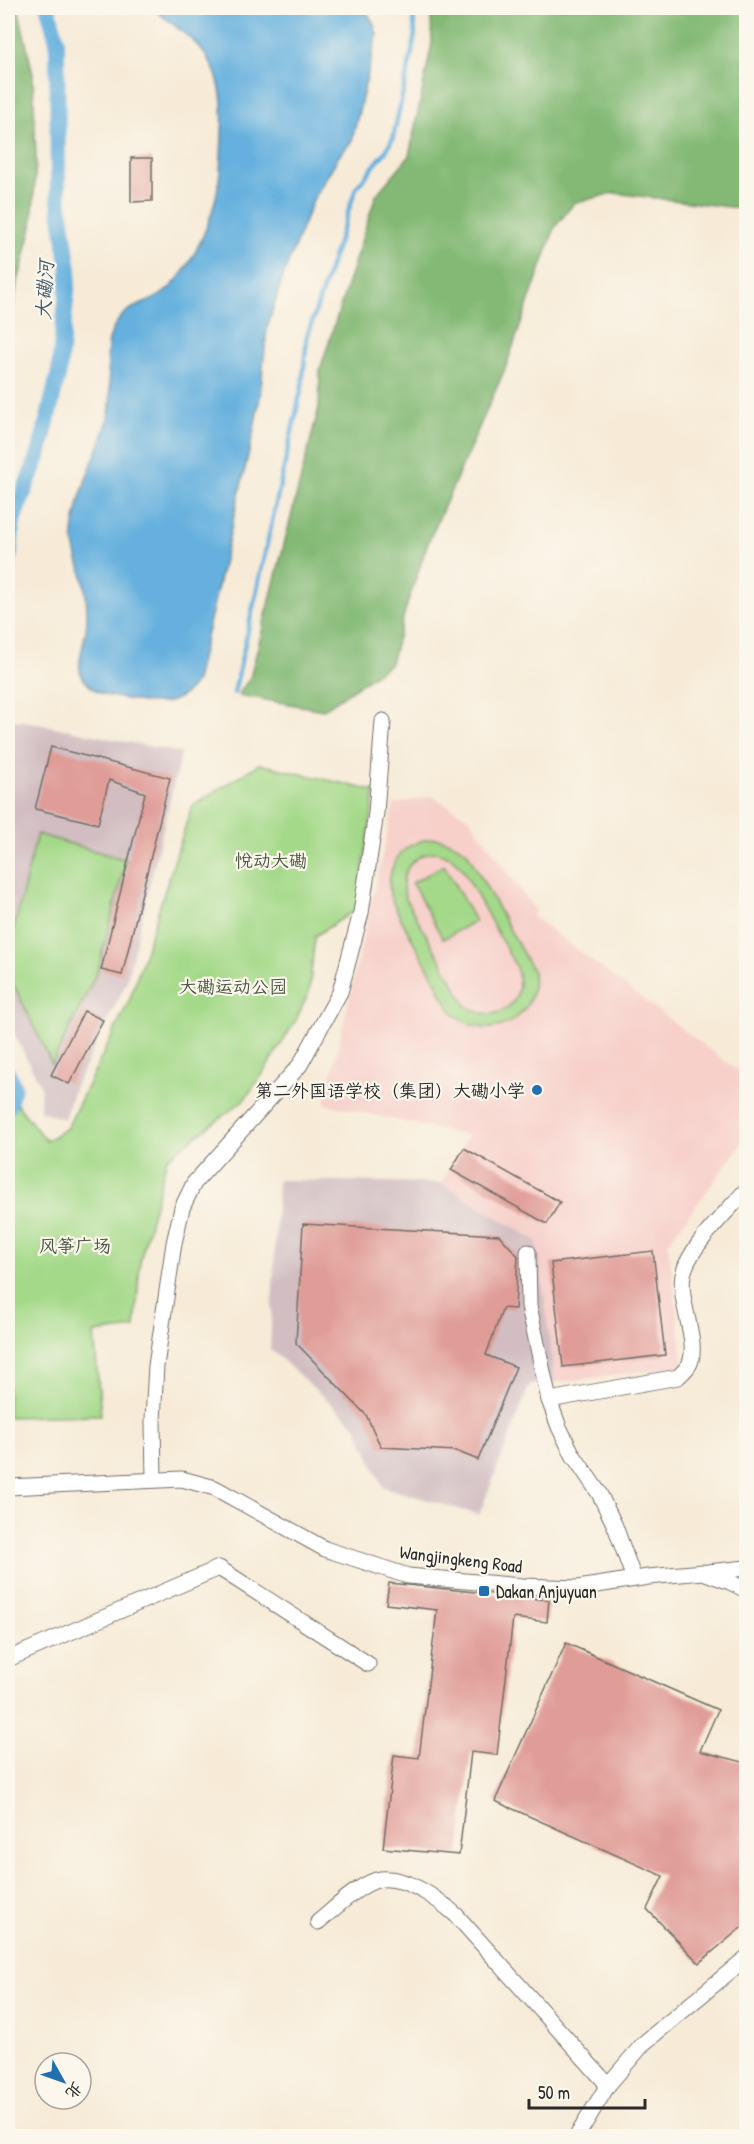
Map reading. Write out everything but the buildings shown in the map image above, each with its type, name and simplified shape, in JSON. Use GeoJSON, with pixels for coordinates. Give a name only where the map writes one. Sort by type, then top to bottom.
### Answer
{"type":"FeatureCollection","features":[{"type":"Feature","properties":{"kind":"street"},"geometry":{"type":"LineString","coordinates":[[154,1480],[153,1419],[156,1366],[174,1243],[182,1208],[194,1183],[300,1065],[340,992],[361,914],[376,813],[383,721]]}},
{"type":"Feature","properties":{"kind":"street"},"geometry":{"type":"LineString","coordinates":[[549,1400],[678,1377],[689,1365],[693,1352],[682,1291],[683,1274],[693,1251],[747,1190]]}},
{"type":"Feature","properties":{"kind":"street"},"geometry":{"type":"LineString","coordinates":[[528,1252],[529,1306],[549,1400],[573,1455],[599,1493],[615,1526],[634,1579]]}},
{"type":"Feature","properties":{"kind":"street","name":"Wangjingkeng Road"},"geometry":{"type":"LineString","coordinates":[[8,1487],[182,1479],[215,1488],[326,1549],[408,1576],[522,1586],[578,1588],[634,1579],[703,1572],[747,1590]]}},
{"type":"Feature","properties":{"kind":"street"},"geometry":{"type":"LineString","coordinates":[[8,1659],[219,1568],[368,1664]]}},
{"type":"Feature","properties":{"kind":"street"},"geometry":{"type":"LineString","coordinates":[[703,1572],[747,1568]]}},
{"type":"Feature","properties":{"kind":"street"},"geometry":{"type":"LineString","coordinates":[[318,1922],[362,1888],[380,1879],[405,1883],[436,1897],[456,1915],[608,2085]]}},
{"type":"Feature","properties":{"kind":"street"},"geometry":{"type":"LineString","coordinates":[[577,2136],[608,2085],[644,2043],[747,1958]]}},
{"type":"Feature","properties":{"kind":"shaded area"},"geometry":{"type":"Polygon","coordinates":[[[8,720],[25,721],[181,753],[126,983],[75,1086],[64,1119],[40,1111],[41,1086],[8,1022],[8,973],[52,1063],[98,970],[37,835],[8,953],[8,720]]]}},
{"type":"Feature","properties":{"kind":"shaded area","name":"第二外国语学校（集团）大磡小学"},"geometry":{"type":"Polygon","coordinates":[[[432,796],[470,819],[536,912],[531,915],[746,1077],[746,1138],[668,1243],[684,1366],[555,1383],[537,1241],[441,1183],[468,1136],[325,1104],[394,804],[432,796]]]}},
{"type":"Feature","properties":{"kind":"shaded area"},"geometry":{"type":"Polygon","coordinates":[[[278,1180],[441,1183],[537,1241],[555,1383],[530,1384],[479,1515],[383,1487],[356,1426],[270,1349],[278,1180]]]}},
{"type":"Feature","properties":{"kind":"green space"},"geometry":{"type":"Polygon","coordinates":[[[8,8],[18,8],[33,74],[36,161],[32,227],[16,290],[8,338],[8,8]]]}},
{"type":"Feature","properties":{"kind":"green space"},"geometry":{"type":"Polygon","coordinates":[[[428,8],[746,8],[746,209],[614,193],[574,203],[555,227],[505,369],[427,545],[391,663],[323,710],[238,695],[250,678],[319,407],[320,370],[376,195],[409,156],[432,43],[431,14],[428,8]]]}},
{"type":"Feature","properties":{"kind":"green space","name":"悦动大磡"},"geometry":{"type":"Polygon","coordinates":[[[259,764],[375,791],[357,909],[315,936],[309,992],[296,1020],[244,1100],[167,1158],[140,1261],[135,1328],[94,1333],[101,1415],[8,1417],[8,1093],[46,1141],[67,1128],[130,999],[192,806],[259,764]]]}},
{"type":"Feature","properties":{"kind":"green space"},"geometry":{"type":"Polygon","coordinates":[[[37,834],[126,860],[98,970],[52,1064],[8,973],[8,953],[37,834]]]}},
{"type":"Feature","properties":{"kind":"green space"},"geometry":{"type":"Polygon","coordinates":[[[435,838],[444,840],[467,852],[533,972],[532,992],[527,1005],[519,1015],[506,1024],[492,1028],[477,1027],[463,1021],[453,1012],[394,905],[389,883],[394,864],[406,849],[424,840],[435,838]],[[435,852],[412,862],[403,882],[406,899],[466,1005],[488,1014],[498,1013],[514,1001],[518,991],[519,980],[516,967],[462,868],[451,857],[435,852]]]}},
{"type":"Feature","properties":{"kind":"green space"},"geometry":{"type":"Polygon","coordinates":[[[444,865],[475,921],[443,939],[412,883],[444,865]]]}},
{"type":"Feature","properties":{"kind":"water"},"geometry":{"type":"Polygon","coordinates":[[[152,8],[364,8],[377,34],[352,141],[339,156],[313,200],[282,279],[267,328],[260,397],[253,434],[196,681],[178,698],[158,703],[105,695],[92,688],[82,676],[79,666],[87,624],[87,604],[73,533],[81,494],[108,419],[110,396],[107,357],[114,327],[130,309],[162,294],[189,264],[203,237],[219,182],[222,110],[216,73],[198,46],[152,8]]]}},
{"type":"Feature","properties":{"kind":"waterway","name":"大磡河"},"geometry":{"type":"LineString","coordinates":[[8,569],[13,520],[40,451],[59,371],[69,270],[58,194],[57,41],[48,8]]}},
{"type":"Feature","properties":{"kind":"waterway"},"geometry":{"type":"LineString","coordinates":[[234,693],[302,386],[307,337],[356,188],[386,151],[393,138],[413,47],[415,32],[412,8]]}},
{"type":"Feature","properties":{"kind":"waterway","name":"大磡河"},"geometry":{"type":"LineString","coordinates":[[8,1073],[14,1087],[8,1107]]}},
{"type":"Feature","properties":{"kind":"place","name":"第二外国语学校（集团）大磡小学"},"geometry":{"type":"Point","coordinates":[537,1090]}},
{"type":"Feature","properties":{"kind":"place","name":"Dakan Anjuyuan"},"geometry":{"type":"Point","coordinates":[484,1591]}},
{"type":"Feature","properties":{"kind":"park label","name":"大磡运动公园"},"geometry":{"type":"Point","coordinates":[233,986]}},
{"type":"Feature","properties":{"kind":"park label","name":"风筝广场"},"geometry":{"type":"Point","coordinates":[75,1245]}}]}
